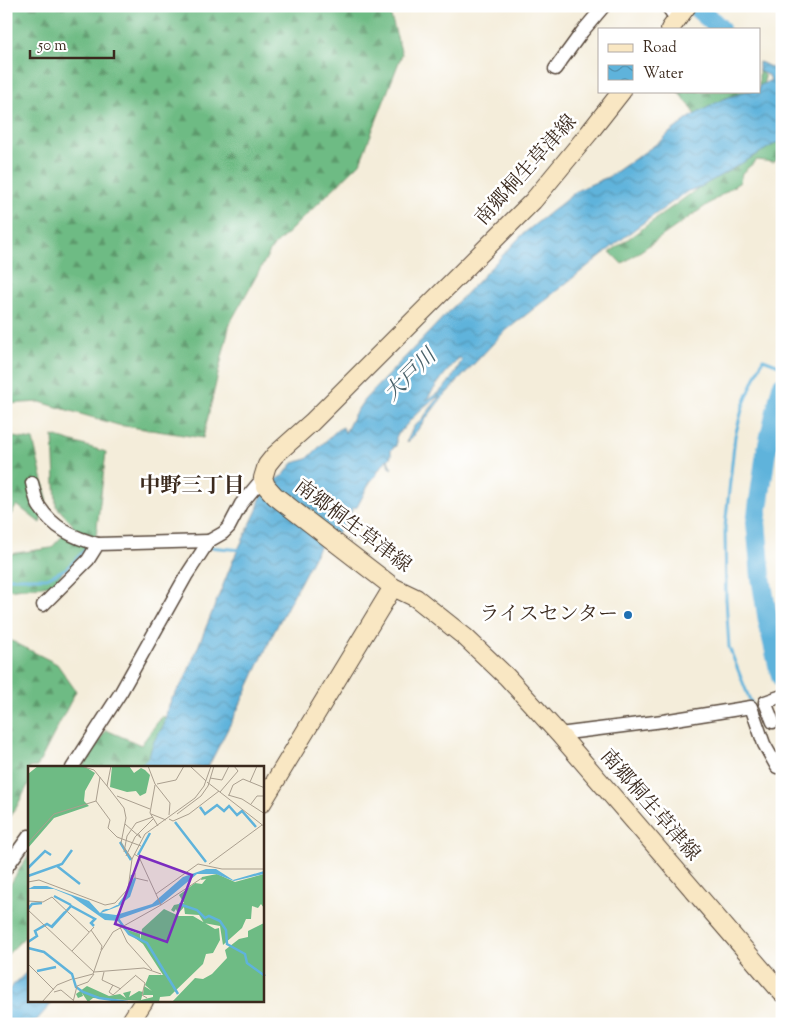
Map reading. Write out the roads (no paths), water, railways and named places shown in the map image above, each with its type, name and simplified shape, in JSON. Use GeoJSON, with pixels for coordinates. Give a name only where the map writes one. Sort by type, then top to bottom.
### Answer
{"type":"FeatureCollection","features":[{"type":"Feature","properties":{"kind":"main road","name":"南郷桐生草津線"},"geometry":{"type":"LineString","coordinates":[[621,92],[533,201],[319,415],[275,455],[267,465],[265,482],[275,496],[348,553],[393,587],[416,598],[465,637],[507,677],[559,734],[782,992]]}},
{"type":"Feature","properties":{"kind":"main road"},"geometry":{"type":"LineString","coordinates":[[264,800],[393,587]]}},
{"type":"Feature","properties":{"kind":"main road"},"geometry":{"type":"LineString","coordinates":[[129,1024],[143,1002]]}},
{"type":"Feature","properties":{"kind":"street"},"geometry":{"type":"LineString","coordinates":[[555,69],[604,6]]}},
{"type":"Feature","properties":{"kind":"street"},"geometry":{"type":"LineString","coordinates":[[73,766],[121,692],[186,576],[206,545],[223,534],[229,527],[241,504],[265,482]]}},
{"type":"Feature","properties":{"kind":"street"},"geometry":{"type":"LineString","coordinates":[[32,483],[38,505],[55,524],[66,533],[85,541],[98,544],[206,545]]}},
{"type":"Feature","properties":{"kind":"street"},"geometry":{"type":"LineString","coordinates":[[43,605],[88,560],[98,544]]}},
{"type":"Feature","properties":{"kind":"street"},"geometry":{"type":"LineString","coordinates":[[773,722],[765,702],[776,698]]}},
{"type":"Feature","properties":{"kind":"street"},"geometry":{"type":"LineString","coordinates":[[559,734],[663,721],[751,707],[764,744],[777,767]]}},
{"type":"Feature","properties":{"kind":"street"},"geometry":{"type":"LineString","coordinates":[[6,868],[28,837]]}},
{"type":"Feature","properties":{"kind":"water","name":"大戸川"},"geometry":{"type":"Polygon","coordinates":[[[760,62],[773,67],[782,66],[782,140],[699,188],[688,191],[636,228],[503,333],[441,399],[409,441],[406,442],[417,423],[419,423],[440,396],[416,414],[396,437],[396,446],[391,450],[391,456],[388,460],[392,467],[391,469],[387,459],[370,482],[357,507],[353,508],[346,522],[339,531],[319,547],[273,634],[209,766],[140,766],[148,758],[154,741],[164,725],[171,700],[185,679],[234,558],[257,510],[260,499],[272,481],[283,476],[293,463],[307,459],[337,430],[343,427],[345,433],[364,400],[523,234],[578,190],[610,176],[662,140],[692,116],[723,99],[744,92],[760,92],[760,86],[771,80],[769,76],[760,72],[760,62]],[[459,358],[426,400],[438,393],[455,373],[462,360],[459,358]]]}},
{"type":"Feature","properties":{"kind":"water"},"geometry":{"type":"Polygon","coordinates":[[[28,971],[28,1002],[53,1002],[33,1024],[6,1024],[6,992],[28,971]]]}},
{"type":"Feature","properties":{"kind":"waterway"},"geometry":{"type":"LineString","coordinates":[[695,6],[719,28]]}},
{"type":"Feature","properties":{"kind":"waterway"},"geometry":{"type":"LineString","coordinates":[[751,703],[729,647],[725,527],[735,436],[743,406],[763,359],[782,365]]}},
{"type":"Feature","properties":{"kind":"waterway"},"geometry":{"type":"LineString","coordinates":[[782,386],[766,453],[756,522],[761,577],[768,621],[782,678]]}},
{"type":"Feature","properties":{"kind":"waterway"},"geometry":{"type":"LineString","coordinates":[[208,547],[242,550]]}},
{"type":"Feature","properties":{"kind":"waterway"},"geometry":{"type":"LineString","coordinates":[[6,578],[47,578],[67,568],[86,549]]}},
{"type":"Feature","properties":{"kind":"place","name":"ライスセンター"},"geometry":{"type":"Point","coordinates":[628,615]}},
{"type":"Feature","properties":{"kind":"district","name":"中野三丁目"},"geometry":{"type":"Point","coordinates":[192,487]}}]}
